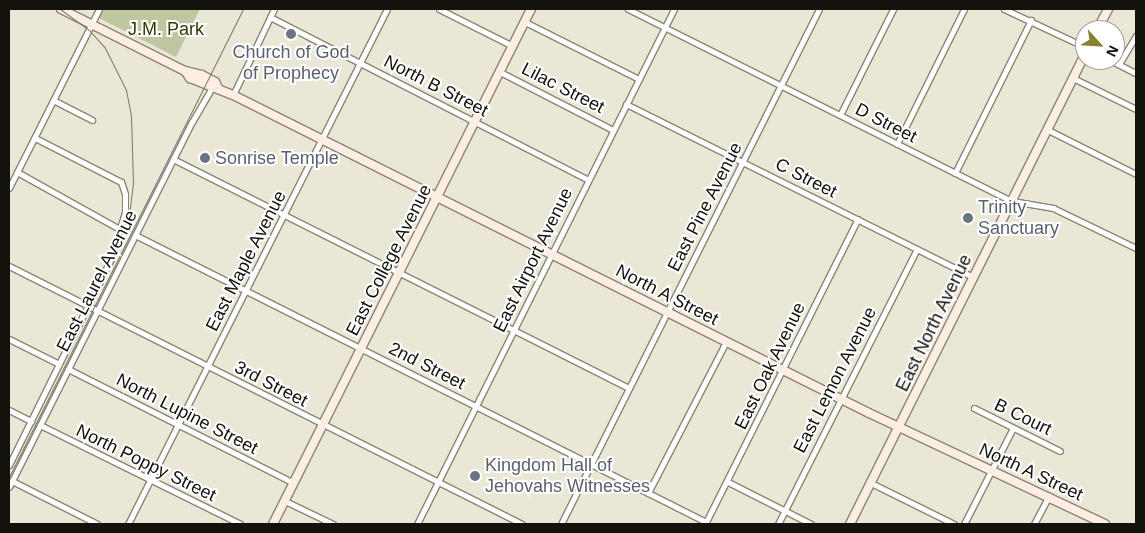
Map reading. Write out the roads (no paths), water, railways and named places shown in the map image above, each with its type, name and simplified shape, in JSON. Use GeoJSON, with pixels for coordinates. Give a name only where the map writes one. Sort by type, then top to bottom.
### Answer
{"type":"FeatureCollection","features":[{"type":"Feature","properties":{"kind":"street","name":"North A Street"},"geometry":{"type":"LineString","coordinates":[[60,9],[185,71],[202,75],[215,82],[215,88],[233,95],[840,399],[1105,524]]}},
{"type":"Feature","properties":{"kind":"street"},"geometry":{"type":"LineString","coordinates":[[9,188],[100,9]]}},
{"type":"Feature","properties":{"kind":"street"},"geometry":{"type":"LineString","coordinates":[[233,95],[274,9]]}},
{"type":"Feature","properties":{"kind":"street","name":"East Maple Avenue"},"geometry":{"type":"LineString","coordinates":[[128,524],[286,214],[386,9]]}},
{"type":"Feature","properties":{"kind":"street"},"geometry":{"type":"LineString","coordinates":[[439,9],[513,46]]}},
{"type":"Feature","properties":{"kind":"street","name":"East College Avenue"},"geometry":{"type":"LineString","coordinates":[[273,524],[531,9]]}},
{"type":"Feature","properties":{"kind":"street","name":"D Street"},"geometry":{"type":"LineString","coordinates":[[628,9],[1012,201],[1053,208],[1136,248]]}},
{"type":"Feature","properties":{"kind":"street","name":"East Airport Avenue"},"geometry":{"type":"LineString","coordinates":[[417,524],[674,9]]}},
{"type":"Feature","properties":{"kind":"street","name":"East Pine Avenue"},"geometry":{"type":"LineString","coordinates":[[561,524],[781,86],[817,9]]}},
{"type":"Feature","properties":{"kind":"street"},"geometry":{"type":"LineString","coordinates":[[840,115],[893,9]]}},
{"type":"Feature","properties":{"kind":"street"},"geometry":{"type":"LineString","coordinates":[[897,144],[964,9]]}},
{"type":"Feature","properties":{"kind":"street"},"geometry":{"type":"LineString","coordinates":[[1004,9],[1075,42]]}},
{"type":"Feature","properties":{"kind":"street","name":"North B Street"},"geometry":{"type":"LineString","coordinates":[[270,17],[588,180]]}},
{"type":"Feature","properties":{"kind":"street"},"geometry":{"type":"LineString","coordinates":[[955,173],[1031,20]]}},
{"type":"Feature","properties":{"kind":"street"},"geometry":{"type":"LineString","coordinates":[[525,22],[639,79]]}},
{"type":"Feature","properties":{"kind":"street"},"geometry":{"type":"LineString","coordinates":[[1125,54],[1136,36]]}},
{"type":"Feature","properties":{"kind":"street","name":"East North Avenue"},"geometry":{"type":"LineString","coordinates":[[850,524],[1077,70]]}},
{"type":"Feature","properties":{"kind":"street","name":"Lilac Street"},"geometry":{"type":"LineString","coordinates":[[500,72],[613,130]]}},
{"type":"Feature","properties":{"kind":"street"},"geometry":{"type":"LineString","coordinates":[[1073,78],[1136,109]]}},
{"type":"Feature","properties":{"kind":"street","name":"East Laurel Avenue"},"geometry":{"type":"LineString","coordinates":[[10,484],[173,159],[215,88]]}},
{"type":"Feature","properties":{"kind":"street"},"geometry":{"type":"LineString","coordinates":[[53,100],[92,120]]}},
{"type":"Feature","properties":{"kind":"street","name":"C Street"},"geometry":{"type":"LineString","coordinates":[[626,104],[973,278]]}},
{"type":"Feature","properties":{"kind":"street"},"geometry":{"type":"LineString","coordinates":[[1048,130],[1136,174]]}},
{"type":"Feature","properties":{"kind":"street","name":"East Laurel Avenue"},"geometry":{"type":"LineString","coordinates":[[9,465],[115,251],[121,230],[125,194],[121,182],[34,138]]}},
{"type":"Feature","properties":{"kind":"street"},"geometry":{"type":"LineString","coordinates":[[173,159],[286,214],[398,274],[630,388]]}},
{"type":"Feature","properties":{"kind":"street"},"geometry":{"type":"LineString","coordinates":[[17,172],[121,230]]}},
{"type":"Feature","properties":{"kind":"street","name":"East Oak Avenue"},"geometry":{"type":"LineString","coordinates":[[706,523],[858,219]]}},
{"type":"Feature","properties":{"kind":"street","name":"2nd Street"},"geometry":{"type":"LineString","coordinates":[[135,235],[706,523]]}},
{"type":"Feature","properties":{"kind":"street","name":"East Lemon Avenue"},"geometry":{"type":"LineString","coordinates":[[778,524],[916,249]]}},
{"type":"Feature","properties":{"kind":"street","name":"3rd Street"},"geometry":{"type":"LineString","coordinates":[[9,266],[522,524]]}},
{"type":"Feature","properties":{"kind":"street"},"geometry":{"type":"LineString","coordinates":[[9,339],[59,364]]}},
{"type":"Feature","properties":{"kind":"street"},"geometry":{"type":"LineString","coordinates":[[648,493],[726,342]]}},
{"type":"Feature","properties":{"kind":"street","name":"North Lupine Street"},"geometry":{"type":"LineString","coordinates":[[68,369],[294,483]]}},
{"type":"Feature","properties":{"kind":"street","name":"B Court"},"geometry":{"type":"LineString","coordinates":[[974,408],[1060,451]]}},
{"type":"Feature","properties":{"kind":"street"},"geometry":{"type":"LineString","coordinates":[[9,410],[31,421]]}},
{"type":"Feature","properties":{"kind":"street","name":"North Poppy Street"},"geometry":{"type":"LineString","coordinates":[[40,425],[240,524]]}},
{"type":"Feature","properties":{"kind":"street"},"geometry":{"type":"LineString","coordinates":[[964,524],[1013,428]]}},
{"type":"Feature","properties":{"kind":"street"},"geometry":{"type":"LineString","coordinates":[[728,482],[811,524]]}},
{"type":"Feature","properties":{"kind":"street"},"geometry":{"type":"LineString","coordinates":[[10,484],[97,524]]}},
{"type":"Feature","properties":{"kind":"street"},"geometry":{"type":"LineString","coordinates":[[871,484],[954,524]]}},
{"type":"Feature","properties":{"kind":"street"},"geometry":{"type":"LineString","coordinates":[[1034,524],[1049,496]]}},
{"type":"Feature","properties":{"kind":"street"},"geometry":{"type":"LineString","coordinates":[[285,501],[333,524]]}},
{"type":"Feature","properties":{"kind":"railway"},"geometry":{"type":"LineString","coordinates":[[60,9],[89,30],[105,48],[126,90],[131,116],[133,183],[127,232]]}},
{"type":"Feature","properties":{"kind":"railway"},"geometry":{"type":"LineString","coordinates":[[9,477],[243,9]]}},
{"type":"Feature","properties":{"kind":"place","name":"Church of God of Prophecy"},"geometry":{"type":"Point","coordinates":[291,34]}},
{"type":"Feature","properties":{"kind":"place","name":"Sonrise Temple"},"geometry":{"type":"Point","coordinates":[205,158]}},
{"type":"Feature","properties":{"kind":"place","name":"Trinity Sanctuary"},"geometry":{"type":"Point","coordinates":[968,218]}},
{"type":"Feature","properties":{"kind":"place","name":"Kingdom Hall of Jehovahs Witnesses"},"geometry":{"type":"Point","coordinates":[475,476]}},
{"type":"Feature","properties":{"kind":"park label","name":"J.M. Park"},"geometry":{"type":"Point","coordinates":[166,29]}}]}
